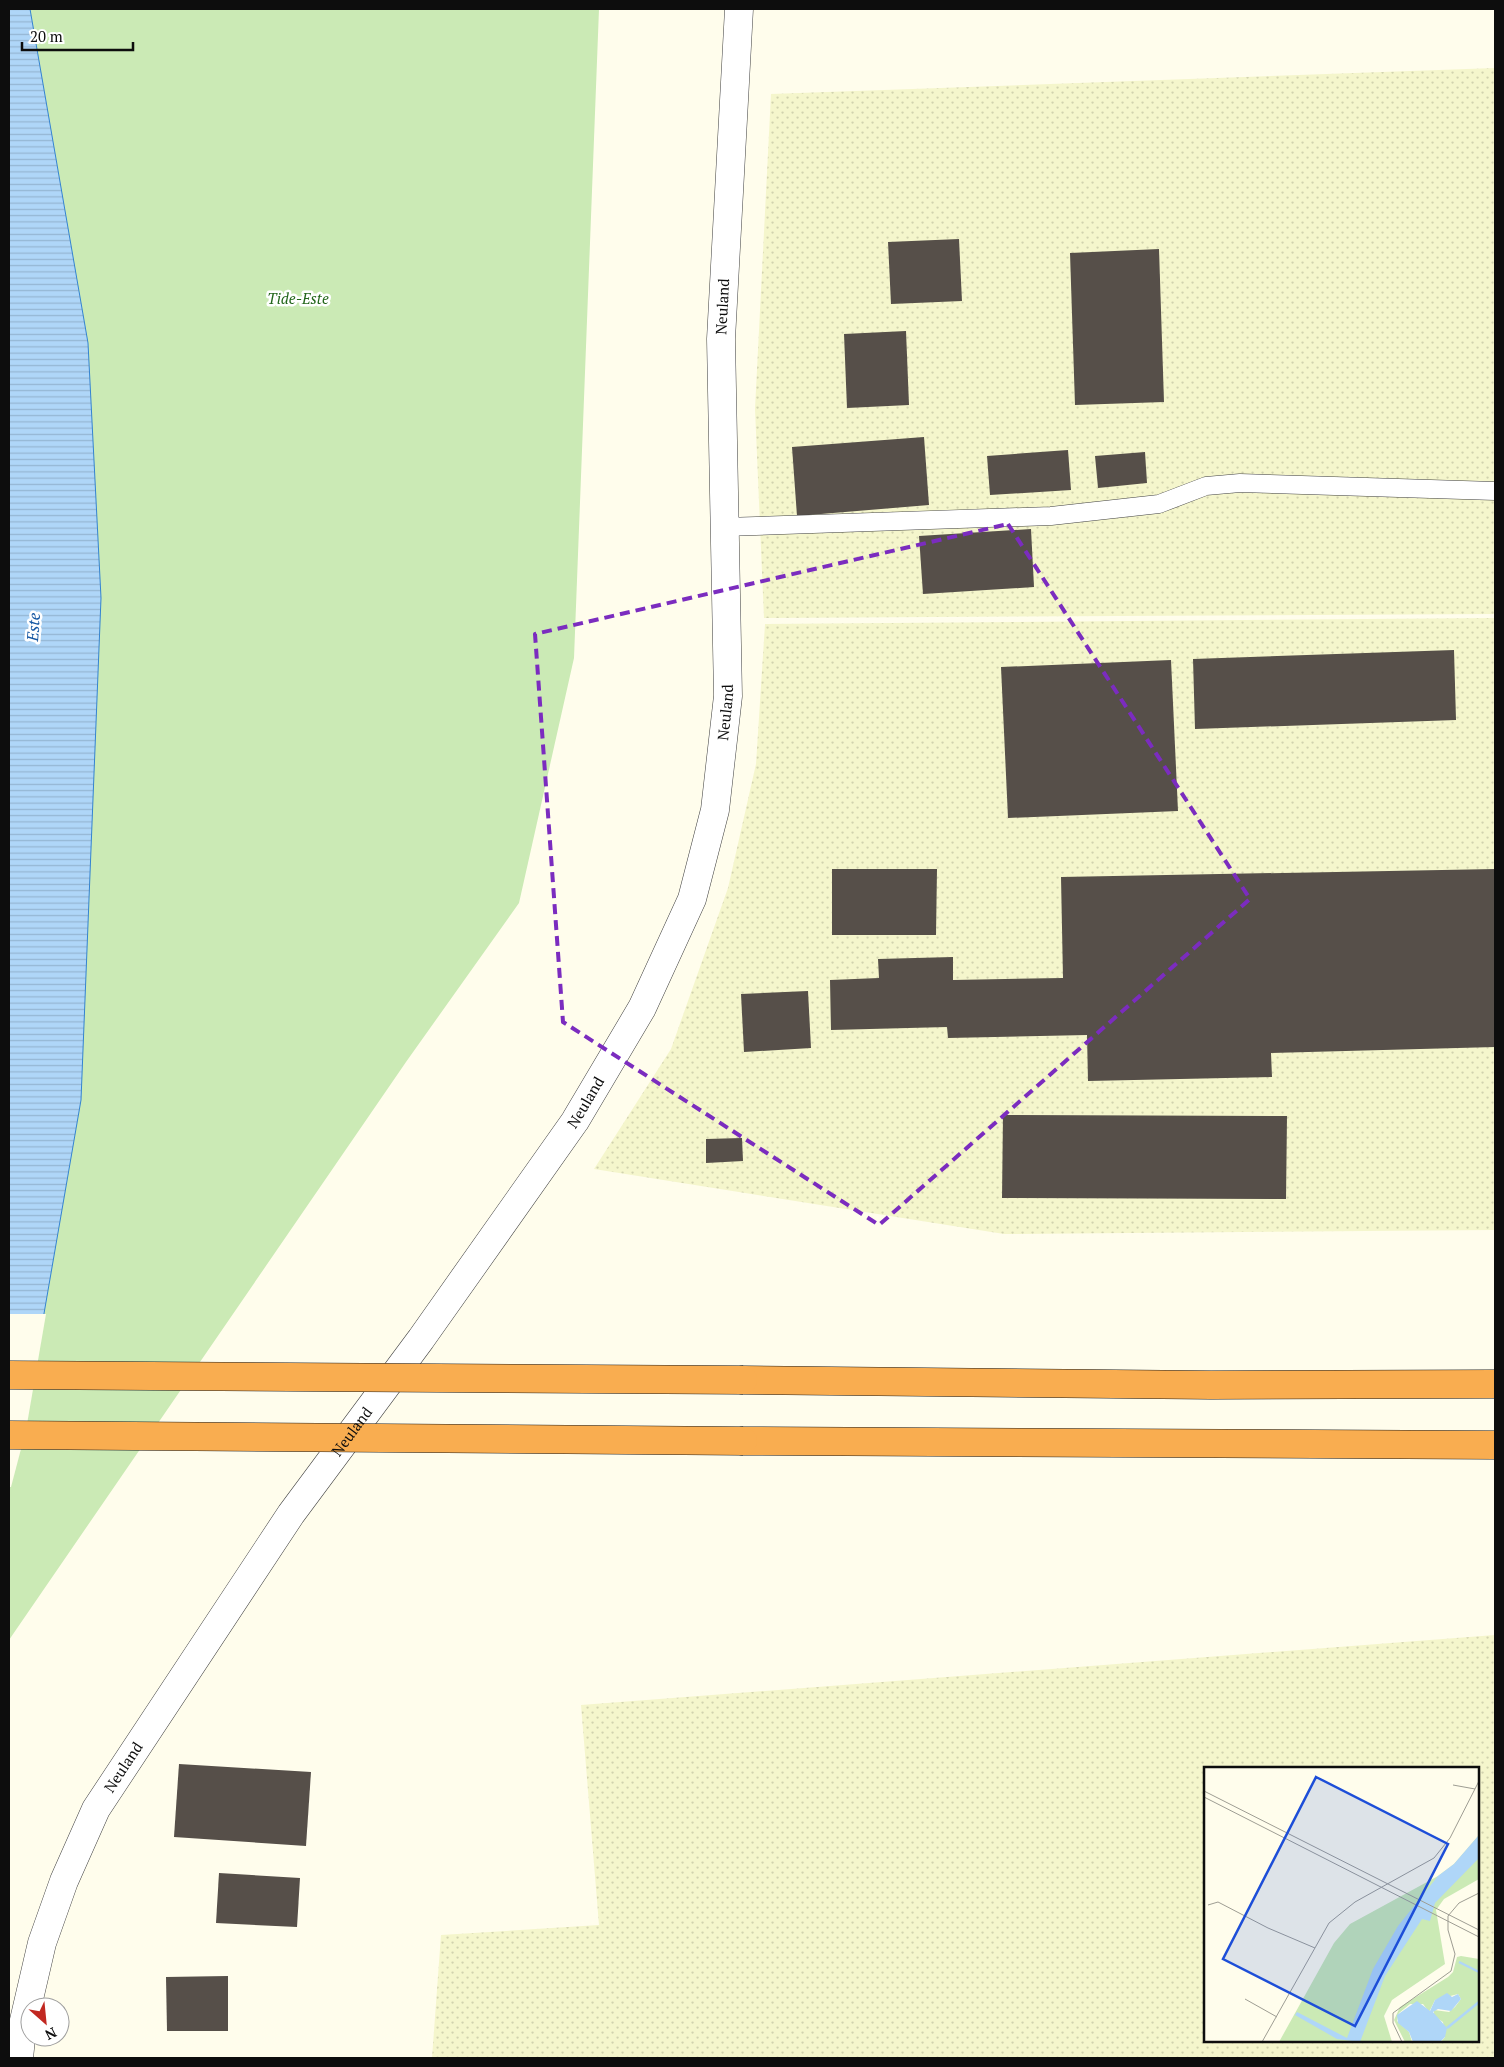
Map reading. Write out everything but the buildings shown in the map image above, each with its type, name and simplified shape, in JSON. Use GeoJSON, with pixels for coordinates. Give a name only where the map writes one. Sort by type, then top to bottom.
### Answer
{"type":"FeatureCollection","features":[{"type":"Feature","properties":{"kind":"highway"},"geometry":{"type":"LineString","coordinates":[[9,1375],[1201,1384],[1495,1384]]}},
{"type":"Feature","properties":{"kind":"highway"},"geometry":{"type":"LineString","coordinates":[[9,1435],[1495,1446]]}},
{"type":"Feature","properties":{"kind":"street","name":"Neuland"},"geometry":{"type":"LineString","coordinates":[[19,2058],[22,2029],[42,1943],[64,1881],[96,1809],[291,1514],[427,1331],[575,1121],[642,1008],[692,899],[715,810],[728,696],[721,339],[739,9]]}},
{"type":"Feature","properties":{"kind":"lane"},"geometry":{"type":"LineString","coordinates":[[724,527],[1051,516],[1159,504],[1206,486],[1240,483],[1495,491]]}},
{"type":"Feature","properties":{"kind":"highlighted area"},"geometry":{"type":"Polygon","coordinates":[[[1008,524],[1250,899],[879,1225],[563,1022],[535,634],[1008,524]]]}},
{"type":"Feature","properties":{"kind":"green space","name":"Tide-Este"},"geometry":{"type":"Polygon","coordinates":[[[9,9],[599,9],[574,658],[519,903],[406,1062],[9,1640],[9,9]]]}},
{"type":"Feature","properties":{"kind":"green space"},"geometry":{"type":"Polygon","coordinates":[[[1495,68],[1495,614],[764,618],[755,409],[771,94],[1495,68]]]}},
{"type":"Feature","properties":{"kind":"green space"},"geometry":{"type":"Polygon","coordinates":[[[1495,618],[1495,1230],[1004,1234],[594,1169],[671,1049],[728,888],[756,764],[765,624],[1495,618]]]}},
{"type":"Feature","properties":{"kind":"green space"},"geometry":{"type":"Polygon","coordinates":[[[1495,1635],[1495,2058],[432,2058],[441,1935],[599,1925],[581,1705],[1495,1635]]]}},
{"type":"Feature","properties":{"kind":"water","name":"Este"},"geometry":{"type":"Polygon","coordinates":[[[9,9],[30,9],[88,343],[101,598],[81,1100],[24,1429],[9,1486],[9,9]]]}},
{"type":"Feature","properties":{"kind":"pier"},"geometry":{"type":"Polygon","coordinates":[[[9,1314],[46,1314],[26,1430],[11,1487],[9,1487],[9,1314]]]}}]}
